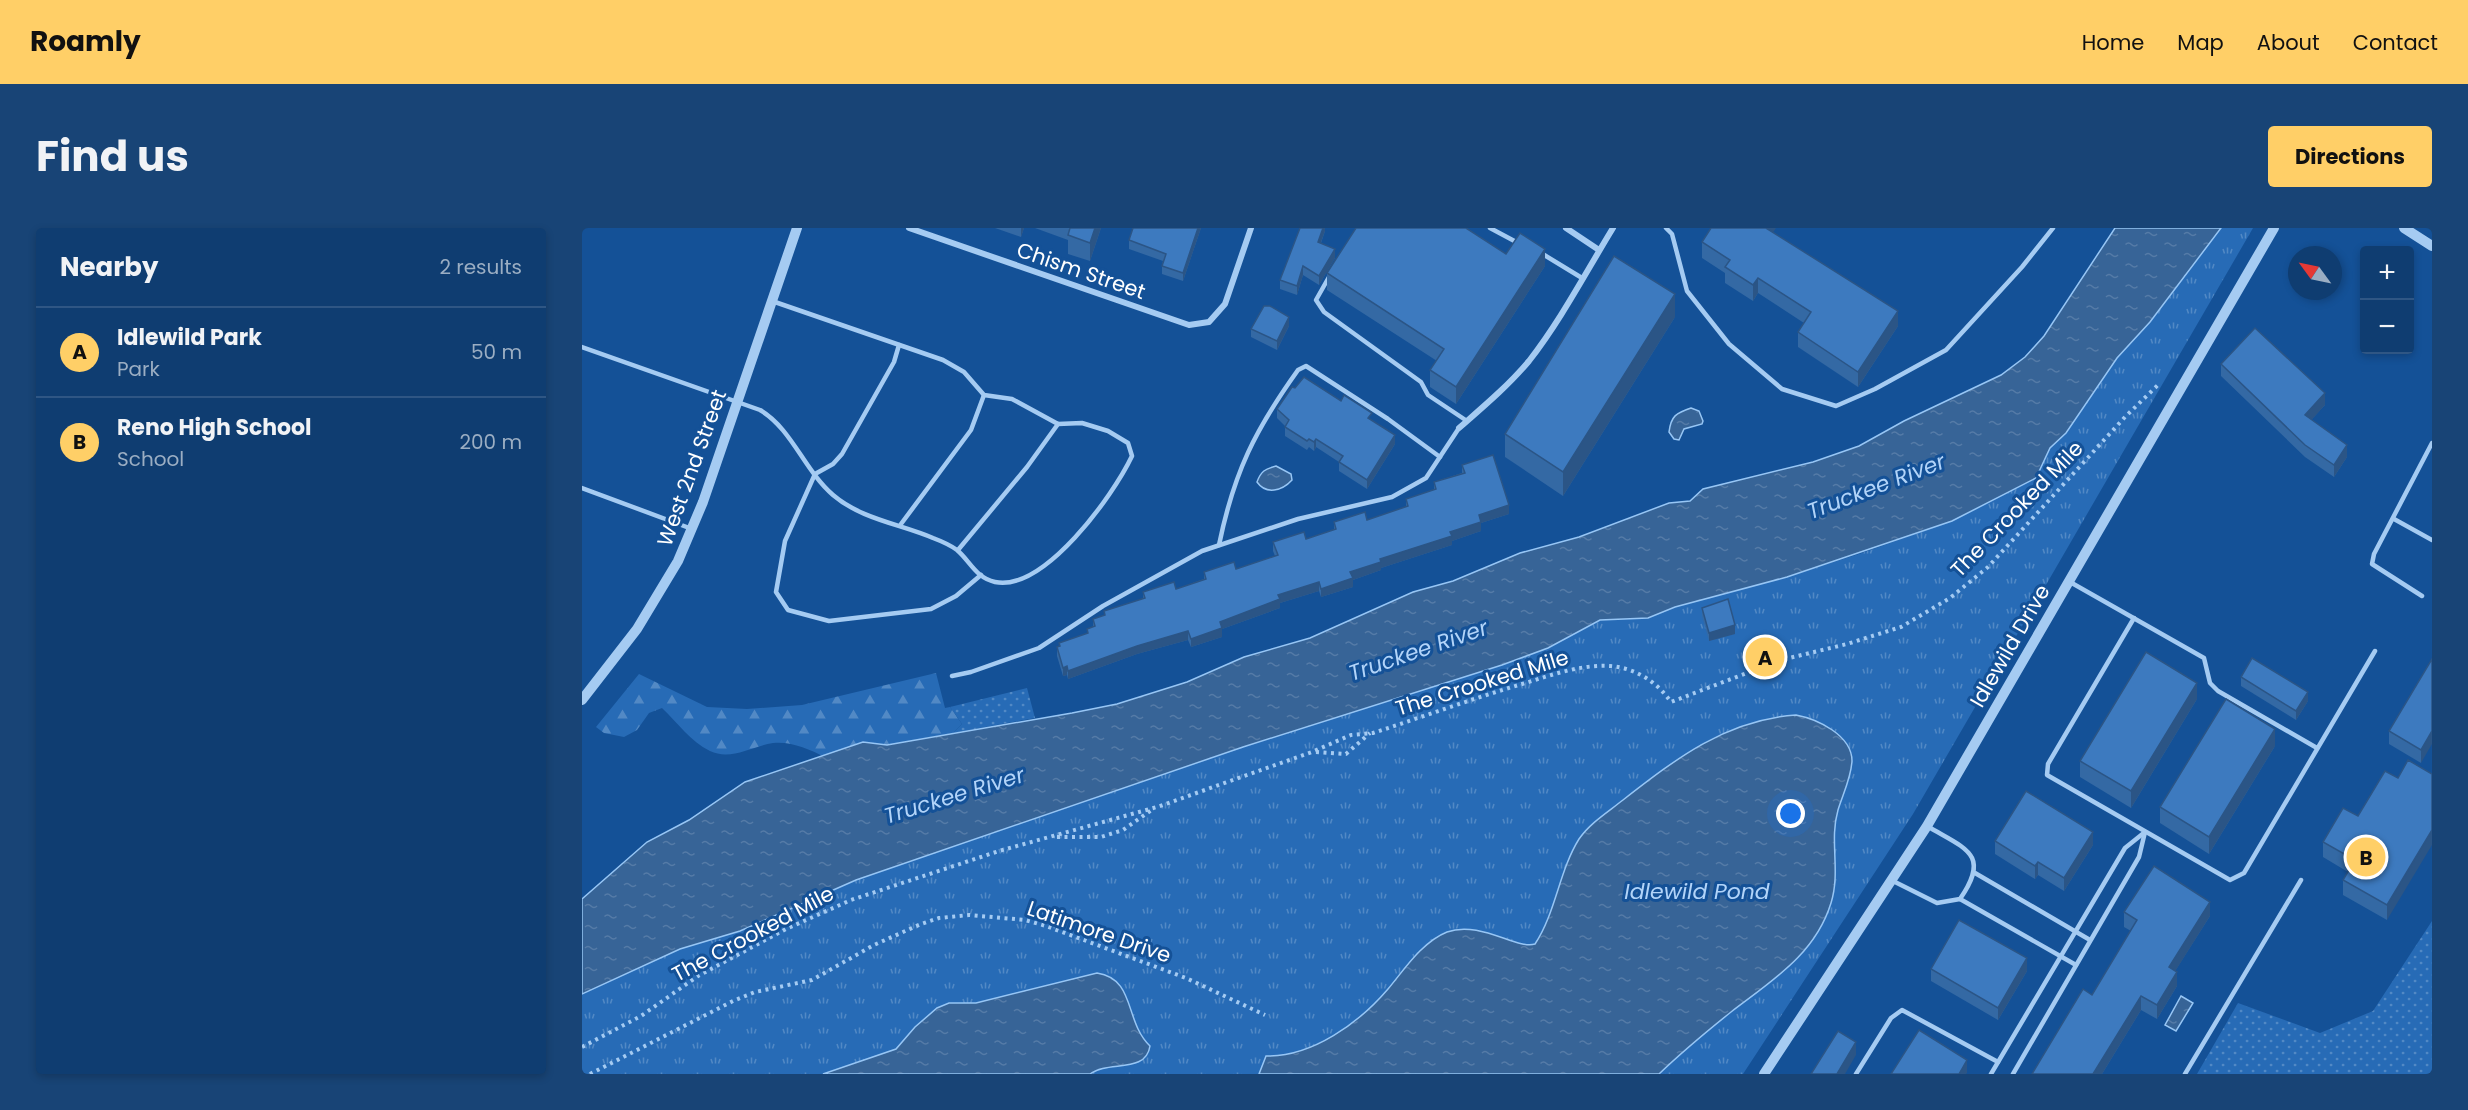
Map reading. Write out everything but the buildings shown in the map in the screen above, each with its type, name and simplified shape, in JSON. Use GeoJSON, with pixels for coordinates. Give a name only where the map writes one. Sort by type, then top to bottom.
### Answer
{"type":"FeatureCollection","features":[{"type":"Feature","properties":{"kind":"street","name":"West 2nd Street"},"geometry":{"type":"LineString","coordinates":[[582,700],[621,651],[660,595],[693,529],[797,228]]}},
{"type":"Feature","properties":{"kind":"street","name":"Chism Street"},"geometry":{"type":"LineString","coordinates":[[909,228],[1189,325],[1209,322],[1225,304],[1251,228]]}},
{"type":"Feature","properties":{"kind":"street"},"geometry":{"type":"LineString","coordinates":[[1566,228],[1599,250]]}},
{"type":"Feature","properties":{"kind":"street"},"geometry":{"type":"LineString","coordinates":[[1459,428],[1500,393],[1528,362],[1551,331],[1613,228]]}},
{"type":"Feature","properties":{"kind":"street","name":"Idlewild Drive"},"geometry":{"type":"LineString","coordinates":[[1764,1074],[1927,826],[2274,228]]}},
{"type":"Feature","properties":{"kind":"street"},"geometry":{"type":"LineString","coordinates":[[2404,228],[2432,246]]}},
{"type":"Feature","properties":{"kind":"lane"},"geometry":{"type":"LineString","coordinates":[[1490,228],[1529,248]]}},
{"type":"Feature","properties":{"kind":"lane"},"geometry":{"type":"LineString","coordinates":[[1666,228],[1672,234],[1687,291],[1729,344],[1782,389],[1836,406],[1875,389],[1946,350],[2022,267],[2053,228]]}},
{"type":"Feature","properties":{"kind":"lane"},"geometry":{"type":"LineString","coordinates":[[1538,252],[1582,278]]}},
{"type":"Feature","properties":{"kind":"lane"},"geometry":{"type":"LineString","coordinates":[[1334,270],[1316,300],[1324,312],[1421,382],[1428,395],[1467,421]]}},
{"type":"Feature","properties":{"kind":"lane"},"geometry":{"type":"LineString","coordinates":[[582,346],[737,400],[775,419],[833,495],[866,516],[901,524],[958,550],[981,575],[994,582],[1019,582],[1048,565],[1096,511],[1126,469],[1132,456],[1128,443],[1108,431],[1082,423],[1058,424],[1012,399],[984,395],[964,372],[944,360],[772,301]]}},
{"type":"Feature","properties":{"kind":"lane"},"geometry":{"type":"LineString","coordinates":[[899,345],[894,362],[842,454],[833,464],[815,474],[785,541],[776,592],[788,610],[829,621],[931,609],[956,596],[981,575]]}},
{"type":"Feature","properties":{"kind":"lane"},"geometry":{"type":"LineString","coordinates":[[1219,545],[1239,469],[1268,412],[1298,370],[1306,366],[1388,418],[1440,457]]}},
{"type":"Feature","properties":{"kind":"lane"},"geometry":{"type":"LineString","coordinates":[[901,524],[971,430],[984,395]]}},
{"type":"Feature","properties":{"kind":"lane"},"geometry":{"type":"LineString","coordinates":[[958,550],[1027,467],[1058,424]]}},
{"type":"Feature","properties":{"kind":"lane"},"geometry":{"type":"LineString","coordinates":[[952,676],[971,672],[1040,648],[1103,606],[1203,551],[1298,519],[1392,497],[1426,478],[1459,428]]}},
{"type":"Feature","properties":{"kind":"lane"},"geometry":{"type":"LineString","coordinates":[[2422,596],[2372,564],[2374,554],[2432,443]]}},
{"type":"Feature","properties":{"kind":"lane"},"geometry":{"type":"LineString","coordinates":[[582,488],[693,529]]}},
{"type":"Feature","properties":{"kind":"lane"},"geometry":{"type":"LineString","coordinates":[[2394,519],[2432,540]]}},
{"type":"Feature","properties":{"kind":"lane"},"geometry":{"type":"LineString","coordinates":[[2070,582],[2204,658],[2210,683],[2218,691],[2316,748]]}},
{"type":"Feature","properties":{"kind":"lane"},"geometry":{"type":"LineString","coordinates":[[2134,618],[2048,764],[2048,775],[2230,880],[2244,873],[2375,651]]}},
{"type":"Feature","properties":{"kind":"lane"},"geometry":{"type":"LineString","coordinates":[[1927,826],[1961,846],[1975,863],[1975,873],[1960,900]]}},
{"type":"Feature","properties":{"kind":"lane"},"geometry":{"type":"LineString","coordinates":[[1991,1074],[2125,848],[2145,832]]}},
{"type":"Feature","properties":{"kind":"lane"},"geometry":{"type":"LineString","coordinates":[[2013,1074],[2139,857],[2145,832]]}},
{"type":"Feature","properties":{"kind":"lane"},"geometry":{"type":"LineString","coordinates":[[1975,873],[2090,940]]}},
{"type":"Feature","properties":{"kind":"lane"},"geometry":{"type":"LineString","coordinates":[[2185,1074],[2301,879]]}},
{"type":"Feature","properties":{"kind":"lane"},"geometry":{"type":"LineString","coordinates":[[1893,881],[1937,903],[1960,900],[2076,965]]}},
{"type":"Feature","properties":{"kind":"lane"},"geometry":{"type":"LineString","coordinates":[[1856,1074],[1891,1018],[1902,1010],[1998,1062]]}},
{"type":"Feature","properties":{"kind":"path","name":"The Crooked Mile"},"geometry":{"type":"LineString","coordinates":[[1312,752],[1346,754],[1370,733],[1566,671],[1611,666],[1630,669],[1644,676],[1671,702],[1781,660],[1847,644],[1901,627],[1969,585],[2160,383]]}},
{"type":"Feature","properties":{"kind":"path","name":"The Crooked Mile"},"geometry":{"type":"LineString","coordinates":[[582,1047],[641,1016],[698,976],[820,913],[888,888],[1051,837],[1157,807],[1312,752],[1351,735],[1373,733]]}},
{"type":"Feature","properties":{"kind":"path","name":"The Crooked Mile"},"geometry":{"type":"LineString","coordinates":[[1051,837],[1101,837],[1123,830],[1157,807]]}},
{"type":"Feature","properties":{"kind":"path","name":"Latimore Drive"},"geometry":{"type":"LineString","coordinates":[[590,1074],[755,992],[812,980],[874,945],[921,924],[939,918],[969,915],[1024,920],[1046,926],[1166,969],[1239,1000],[1266,1015]]}},
{"type":"Feature","properties":{"kind":"green space"},"geometry":{"type":"Polygon","coordinates":[[[2221,228],[2253,228],[1913,814],[1743,1074],[582,1074],[582,994],[680,949],[740,931],[856,880],[1243,747],[1548,648],[1600,620],[1648,618],[1675,607],[1787,577],[1862,553],[1952,521],[2036,478],[2050,448],[2066,433],[2117,358],[2150,322],[2221,228]]]}},
{"type":"Feature","properties":{"kind":"green space"},"geometry":{"type":"Polygon","coordinates":[[[936,673],[945,708],[950,707],[962,724],[953,733],[887,745],[863,742],[825,757],[800,746],[786,743],[773,743],[734,754],[718,754],[696,742],[662,708],[649,713],[637,730],[624,737],[604,733],[596,727],[639,674],[707,707],[747,709],[802,705],[936,673]]]}},
{"type":"Feature","properties":{"kind":"green space"},"geometry":{"type":"Polygon","coordinates":[[[1027,688],[1035,718],[953,733],[962,724],[950,707],[1027,688]]]}},
{"type":"Feature","properties":{"kind":"green space"},"geometry":{"type":"Polygon","coordinates":[[[2432,921],[2432,1074],[2197,1074],[2238,1003],[2320,1033],[2373,1011],[2432,921]]]}},
{"type":"Feature","properties":{"kind":"water","name":"Truckee River"},"geometry":{"type":"Polygon","coordinates":[[[2115,228],[2221,228],[2150,322],[2117,358],[2066,433],[2050,448],[2036,478],[1952,521],[1787,577],[1675,607],[1648,618],[1600,620],[1548,648],[1502,665],[1243,747],[856,880],[740,931],[680,949],[582,994],[582,899],[647,842],[689,820],[745,782],[863,742],[887,745],[1117,704],[1187,682],[1244,657],[1310,638],[1413,592],[1453,581],[1520,553],[1579,537],[1669,503],[1690,501],[1703,489],[1813,462],[1859,446],[1904,421],[2001,375],[2025,357],[2044,336],[2115,228]]]}},
{"type":"Feature","properties":{"kind":"water"},"geometry":{"type":"Polygon","coordinates":[[[1691,408],[1699,411],[1702,424],[1684,429],[1679,440],[1674,439],[1669,432],[1671,422],[1678,414],[1691,408]]]}},
{"type":"Feature","properties":{"kind":"water"},"geometry":{"type":"Polygon","coordinates":[[[1276,466],[1291,474],[1292,480],[1279,489],[1265,489],[1257,482],[1260,475],[1276,466]]]}},
{"type":"Feature","properties":{"kind":"water","name":"Idlewild Pond"},"geometry":{"type":"Polygon","coordinates":[[[1796,715],[1823,724],[1840,736],[1846,743],[1852,761],[1836,822],[1835,879],[1831,903],[1814,938],[1790,965],[1703,1035],[1659,1074],[1259,1074],[1266,1056],[1300,1051],[1333,1036],[1349,1025],[1376,1002],[1429,942],[1447,932],[1460,929],[1472,930],[1527,945],[1535,944],[1548,919],[1572,851],[1583,833],[1594,823],[1663,770],[1704,744],[1747,724],[1796,715]]]}},
{"type":"Feature","properties":{"kind":"water"},"geometry":{"type":"Polygon","coordinates":[[[1097,973],[1118,983],[1124,992],[1136,1025],[1150,1046],[1147,1055],[1141,1060],[1090,1074],[823,1074],[896,1049],[915,1027],[937,1008],[949,1003],[976,1003],[1097,973]]]}},
{"type":"Feature","properties":{"kind":"water"},"geometry":{"type":"Polygon","coordinates":[[[2181,996],[2193,1003],[2176,1031],[2165,1025],[2181,996]]]}},
{"type":"Feature","properties":{"kind":"place","name":"Idlewild Park"},"geometry":{"type":"Point","coordinates":[1765,657]}},
{"type":"Feature","properties":{"kind":"place","name":"Reno High School"},"geometry":{"type":"Point","coordinates":[2366,857]}}]}
